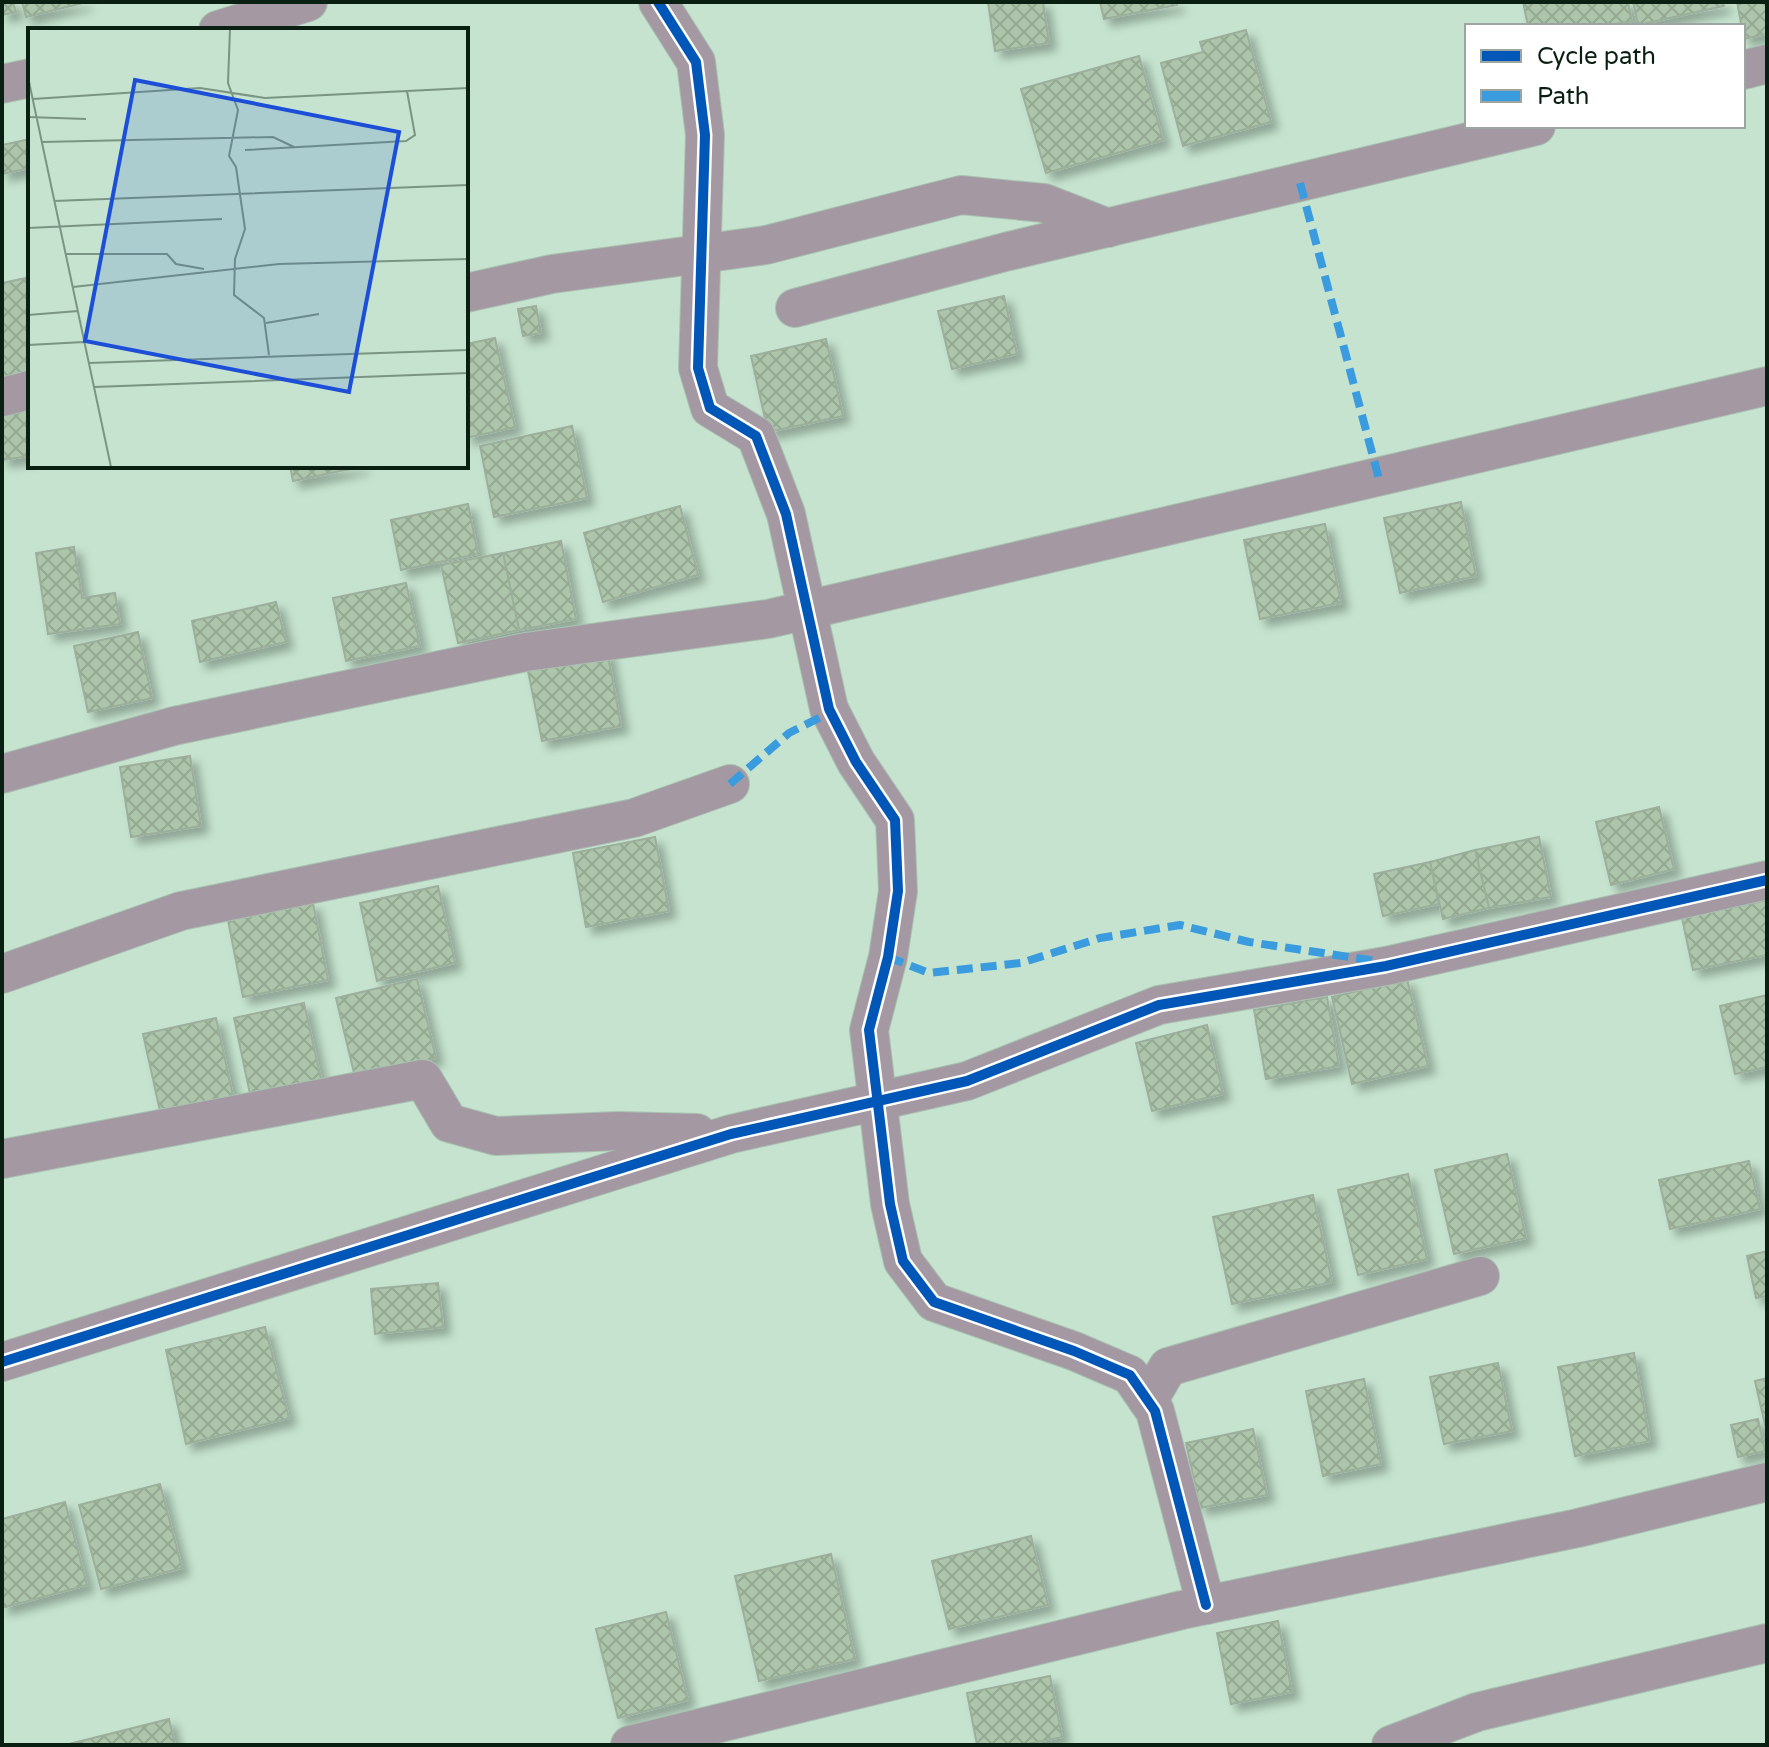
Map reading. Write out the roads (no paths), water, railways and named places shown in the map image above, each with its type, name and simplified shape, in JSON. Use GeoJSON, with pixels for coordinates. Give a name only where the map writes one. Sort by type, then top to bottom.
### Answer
{"type":"FeatureCollection","features":[{"type":"Feature","properties":{"kind":"street"},"geometry":{"type":"LineString","coordinates":[[224,28],[308,2]]}},
{"type":"Feature","properties":{"kind":"street"},"geometry":{"type":"LineString","coordinates":[[658,2],[696,62],[705,135],[699,254],[698,368],[710,408],[756,436],[786,514],[829,709],[856,762],[895,820],[898,891],[888,957],[869,1030],[890,1204],[903,1261],[934,1302],[1074,1351],[1130,1375],[1155,1411],[1206,1605]]}},
{"type":"Feature","properties":{"kind":"street"},"geometry":{"type":"LineString","coordinates":[[1745,70],[1767,64]]}},
{"type":"Feature","properties":{"kind":"street"},"geometry":{"type":"LineString","coordinates":[[2,84],[28,78]]}},
{"type":"Feature","properties":{"kind":"street"},"geometry":{"type":"LineString","coordinates":[[795,308],[1108,228],[1528,128]]}},
{"type":"Feature","properties":{"kind":"street"},"geometry":{"type":"LineString","coordinates":[[468,293],[552,274],[766,245],[961,195],[1044,203],[1108,228]]}},
{"type":"Feature","properties":{"kind":"street"},"geometry":{"type":"LineString","coordinates":[[2,774],[174,726],[526,652],[768,619],[1767,386]]}},
{"type":"Feature","properties":{"kind":"street"},"geometry":{"type":"LineString","coordinates":[[2,397],[28,390]]}},
{"type":"Feature","properties":{"kind":"street"},"geometry":{"type":"LineString","coordinates":[[2,974],[181,911],[634,818],[730,784]]}},
{"type":"Feature","properties":{"kind":"street"},"geometry":{"type":"LineString","coordinates":[[2,1362],[731,1134],[967,1081],[1159,1005],[1386,966],[1767,880]]}},
{"type":"Feature","properties":{"kind":"street"},"geometry":{"type":"LineString","coordinates":[[2,1159],[423,1079],[449,1123],[496,1136],[618,1131],[731,1134]]}},
{"type":"Feature","properties":{"kind":"street"},"geometry":{"type":"LineString","coordinates":[[1148,1401],[1168,1367],[1333,1322],[1480,1276]]}},
{"type":"Feature","properties":{"kind":"street"},"geometry":{"type":"LineString","coordinates":[[630,1745],[981,1657],[1206,1605],[1578,1528],[1767,1482]]}},
{"type":"Feature","properties":{"kind":"street"},"geometry":{"type":"LineString","coordinates":[[1391,1745],[1477,1712],[1767,1643]]}}]}
